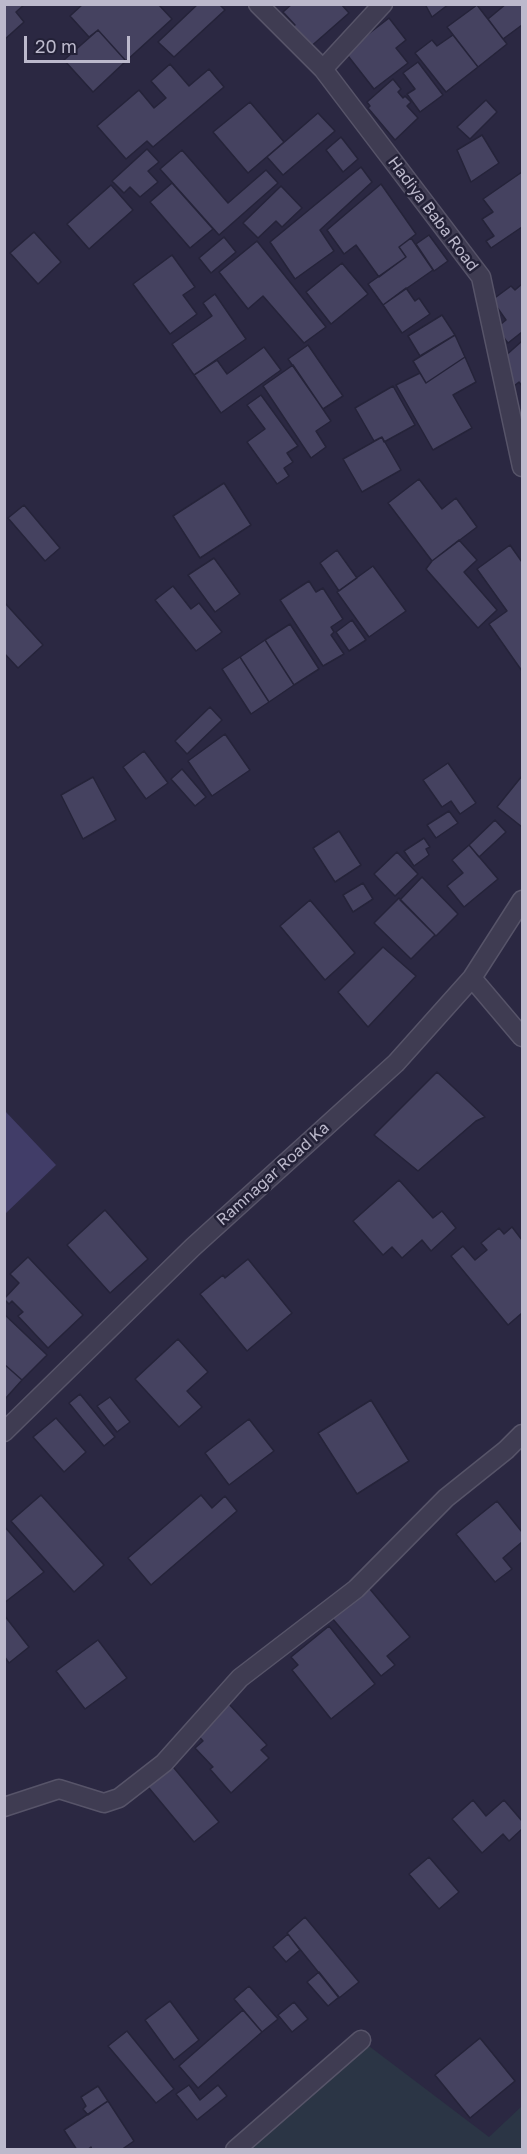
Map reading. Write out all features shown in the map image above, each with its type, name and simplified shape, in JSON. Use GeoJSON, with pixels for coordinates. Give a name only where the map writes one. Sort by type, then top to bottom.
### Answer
{"type":"FeatureCollection","features":[{"type":"Feature","properties":{"kind":"street","name":"Hadiya Baba Road"},"geometry":{"type":"LineString","coordinates":[[258,4],[323,69],[481,277],[522,467]]}},
{"type":"Feature","properties":{"kind":"street"},"geometry":{"type":"LineString","coordinates":[[323,69],[383,4]]}},
{"type":"Feature","properties":{"kind":"street","name":"Ramnagar Road Ka"},"geometry":{"type":"LineString","coordinates":[[4,1432],[193,1247],[396,1063],[471,978],[522,900]]}},
{"type":"Feature","properties":{"kind":"street"},"geometry":{"type":"LineString","coordinates":[[471,978],[522,1037]]}},
{"type":"Feature","properties":{"kind":"street"},"geometry":{"type":"LineString","coordinates":[[4,1807],[59,1789],[104,1803],[119,1798],[164,1763],[240,1678],[356,1589],[446,1498],[506,1450],[522,1434]]}},
{"type":"Feature","properties":{"kind":"street"},"geometry":{"type":"LineString","coordinates":[[235,2150],[361,2040]]}},
{"type":"Feature","properties":{"kind":"shaded area"},"geometry":{"type":"Polygon","coordinates":[[[5,1111],[56,1165],[5,1214],[5,1111]]]}},
{"type":"Feature","properties":{"kind":"shaded area"},"geometry":{"type":"Polygon","coordinates":[[[361,2040],[489,2137],[522,2106],[522,2149],[251,2150],[361,2040]]]}},
{"type":"Feature","properties":{"kind":"building"},"geometry":{"type":"Polygon","coordinates":[[[4,4],[25,4],[16,12],[24,22],[4,40],[4,4]]]}},
{"type":"Feature","properties":{"kind":"building"},"geometry":{"type":"Polygon","coordinates":[[[83,4],[158,4],[172,19],[126,61],[98,30],[89,37],[70,16],[83,4]]]}},
{"type":"Feature","properties":{"kind":"building"},"geometry":{"type":"Polygon","coordinates":[[[198,4],[219,4],[225,10],[174,57],[158,42],[198,4]]]}},
{"type":"Feature","properties":{"kind":"building"},"geometry":{"type":"Polygon","coordinates":[[[292,4],[341,4],[349,13],[308,49],[290,29],[295,25],[283,12],[292,4]]]}},
{"type":"Feature","properties":{"kind":"building"},"geometry":{"type":"Polygon","coordinates":[[[425,4],[449,4],[432,17],[425,4]]]}},
{"type":"Feature","properties":{"kind":"building"},"geometry":{"type":"Polygon","coordinates":[[[506,4],[522,4],[522,25],[503,39],[488,19],[506,4]]]}},
{"type":"Feature","properties":{"kind":"building"},"geometry":{"type":"Polygon","coordinates":[[[477,5],[507,44],[478,67],[447,27],[477,5]]]}},
{"type":"Feature","properties":{"kind":"building"},"geometry":{"type":"Polygon","coordinates":[[[389,18],[406,40],[396,48],[408,63],[374,89],[345,52],[389,18]]]}},
{"type":"Feature","properties":{"kind":"building"},"geometry":{"type":"Polygon","coordinates":[[[98,30],[126,61],[93,92],[64,60],[98,30]]]}},
{"type":"Feature","properties":{"kind":"building"},"geometry":{"type":"Polygon","coordinates":[[[453,35],[478,67],[446,92],[415,53],[432,40],[437,46],[453,35]]]}},
{"type":"Feature","properties":{"kind":"building"},"geometry":{"type":"Polygon","coordinates":[[[418,62],[443,95],[420,112],[407,94],[415,89],[403,73],[418,62]]]}},
{"type":"Feature","properties":{"kind":"building"},"geometry":{"type":"Polygon","coordinates":[[[170,64],[189,86],[209,69],[224,87],[153,147],[147,141],[126,159],[97,126],[139,90],[154,108],[166,98],[151,81],[170,64]]]}},
{"type":"Feature","properties":{"kind":"building"},"geometry":{"type":"Polygon","coordinates":[[[393,79],[401,89],[398,92],[411,102],[407,106],[418,118],[395,140],[368,108],[370,106],[367,102],[393,79]]]}},
{"type":"Feature","properties":{"kind":"building"},"geometry":{"type":"Polygon","coordinates":[[[486,100],[497,112],[470,139],[457,127],[486,100]]]}},
{"type":"Feature","properties":{"kind":"building"},"geometry":{"type":"Polygon","coordinates":[[[250,102],[284,142],[248,173],[213,132],[250,102]]]}},
{"type":"Feature","properties":{"kind":"building"},"geometry":{"type":"Polygon","coordinates":[[[318,113],[335,131],[283,175],[267,157],[318,113]]]}},
{"type":"Feature","properties":{"kind":"building"},"geometry":{"type":"Polygon","coordinates":[[[482,135],[499,163],[471,182],[457,150],[482,135]]]}},
{"type":"Feature","properties":{"kind":"building"},"geometry":{"type":"Polygon","coordinates":[[[341,137],[358,159],[343,172],[326,150],[341,137]]]}},
{"type":"Feature","properties":{"kind":"building"},"geometry":{"type":"Polygon","coordinates":[[[147,149],[159,162],[148,171],[158,182],[140,197],[130,187],[124,193],[112,181],[147,149]]]}},
{"type":"Feature","properties":{"kind":"building"},"geometry":{"type":"Polygon","coordinates":[[[182,150],[228,203],[266,170],[278,183],[219,235],[160,169],[182,150]]]}},
{"type":"Feature","properties":{"kind":"building"},"geometry":{"type":"Polygon","coordinates":[[[361,167],[372,182],[320,230],[334,251],[295,279],[270,242],[361,167]]]}},
{"type":"Feature","properties":{"kind":"building"},"geometry":{"type":"Polygon","coordinates":[[[522,172],[522,227],[491,248],[486,241],[494,236],[482,219],[493,212],[483,199],[522,172]]]}},
{"type":"Feature","properties":{"kind":"building"},"geometry":{"type":"Polygon","coordinates":[[[172,183],[213,229],[190,248],[150,202],[172,183]]]}},
{"type":"Feature","properties":{"kind":"building"},"geometry":{"type":"Polygon","coordinates":[[[381,184],[416,234],[399,247],[406,257],[379,277],[356,245],[344,254],[327,230],[381,184]]]}},
{"type":"Feature","properties":{"kind":"building"},"geometry":{"type":"Polygon","coordinates":[[[111,185],[133,210],[89,249],[67,224],[111,185]]]}},
{"type":"Feature","properties":{"kind":"building"},"geometry":{"type":"Polygon","coordinates":[[[281,186],[302,208],[282,227],[276,221],[258,238],[243,223],[281,186]]]}},
{"type":"Feature","properties":{"kind":"building"},"geometry":{"type":"Polygon","coordinates":[[[34,232],[61,262],[38,284],[10,253],[34,232]]]}},
{"type":"Feature","properties":{"kind":"building"},"geometry":{"type":"Polygon","coordinates":[[[429,235],[448,261],[434,271],[416,244],[429,235]]]}},
{"type":"Feature","properties":{"kind":"building"},"geometry":{"type":"Polygon","coordinates":[[[224,237],[236,252],[211,273],[199,258],[224,237]]]}},
{"type":"Feature","properties":{"kind":"building"},"geometry":{"type":"Polygon","coordinates":[[[411,238],[433,270],[383,305],[368,284],[406,257],[399,247],[411,238]]]}},
{"type":"Feature","properties":{"kind":"building"},"geometry":{"type":"Polygon","coordinates":[[[257,241],[326,327],[304,343],[263,296],[248,309],[219,272],[257,241]]]}},
{"type":"Feature","properties":{"kind":"building"},"geometry":{"type":"Polygon","coordinates":[[[172,255],[195,287],[183,295],[197,314],[170,334],[133,284],[172,255]]]}},
{"type":"Feature","properties":{"kind":"building"},"geometry":{"type":"Polygon","coordinates":[[[342,263],[368,294],[331,324],[306,292],[342,263]]]}},
{"type":"Feature","properties":{"kind":"building"},"geometry":{"type":"Polygon","coordinates":[[[522,284],[522,332],[508,343],[496,328],[506,320],[492,300],[511,286],[515,290],[522,284]]]}},
{"type":"Feature","properties":{"kind":"building"},"geometry":{"type":"Polygon","coordinates":[[[406,288],[415,301],[419,298],[430,314],[402,333],[383,305],[406,288]]]}},
{"type":"Feature","properties":{"kind":"building"},"geometry":{"type":"Polygon","coordinates":[[[215,294],[246,339],[194,375],[172,344],[212,316],[203,303],[215,294]]]}},
{"type":"Feature","properties":{"kind":"building"},"geometry":{"type":"Polygon","coordinates":[[[442,315],[455,335],[420,356],[408,336],[442,315]]]}},
{"type":"Feature","properties":{"kind":"building"},"geometry":{"type":"Polygon","coordinates":[[[455,335],[465,357],[426,383],[413,361],[455,335]]]}},
{"type":"Feature","properties":{"kind":"building"},"geometry":{"type":"Polygon","coordinates":[[[522,341],[522,386],[519,382],[514,386],[503,358],[522,341]]]}},
{"type":"Feature","properties":{"kind":"building"},"geometry":{"type":"Polygon","coordinates":[[[308,345],[343,396],[323,409],[288,359],[308,345]]]}},
{"type":"Feature","properties":{"kind":"building"},"geometry":{"type":"Polygon","coordinates":[[[264,347],[281,370],[221,413],[194,375],[217,360],[227,374],[264,347]]]}},
{"type":"Feature","properties":{"kind":"building"},"geometry":{"type":"Polygon","coordinates":[[[465,357],[476,382],[453,395],[472,428],[433,450],[396,385],[420,373],[426,383],[465,357]]]}},
{"type":"Feature","properties":{"kind":"building"},"geometry":{"type":"Polygon","coordinates":[[[293,365],[331,421],[316,431],[326,447],[311,458],[263,386],[293,365]]]}},
{"type":"Feature","properties":{"kind":"building"},"geometry":{"type":"Polygon","coordinates":[[[393,386],[415,425],[384,442],[382,437],[374,441],[355,408],[393,386]]]}},
{"type":"Feature","properties":{"kind":"building"},"geometry":{"type":"Polygon","coordinates":[[[261,395],[298,446],[287,453],[293,462],[284,468],[289,476],[277,484],[247,442],[265,429],[247,405],[261,395]]]}},
{"type":"Feature","properties":{"kind":"building"},"geometry":{"type":"Polygon","coordinates":[[[382,437],[401,470],[362,492],[343,459],[382,437]]]}},
{"type":"Feature","properties":{"kind":"building"},"geometry":{"type":"Polygon","coordinates":[[[419,479],[442,509],[456,498],[477,527],[432,561],[388,503],[419,479]]]}},
{"type":"Feature","properties":{"kind":"building"},"geometry":{"type":"Polygon","coordinates":[[[224,483],[251,525],[200,558],[173,516],[224,483]]]}},
{"type":"Feature","properties":{"kind":"building"},"geometry":{"type":"Polygon","coordinates":[[[24,505],[60,548],[45,561],[8,518],[24,505]]]}},
{"type":"Feature","properties":{"kind":"building"},"geometry":{"type":"Polygon","coordinates":[[[459,540],[477,560],[464,572],[497,610],[478,628],[426,569],[432,561],[459,540]]]}},
{"type":"Feature","properties":{"kind":"building"},"geometry":{"type":"Polygon","coordinates":[[[510,545],[522,562],[522,671],[489,624],[507,611],[477,569],[510,545]]]}},
{"type":"Feature","properties":{"kind":"building"},"geometry":{"type":"Polygon","coordinates":[[[337,550],[357,578],[339,591],[320,563],[337,550]]]}},
{"type":"Feature","properties":{"kind":"building"},"geometry":{"type":"Polygon","coordinates":[[[214,558],[240,594],[215,612],[188,575],[214,558]]]}},
{"type":"Feature","properties":{"kind":"building"},"geometry":{"type":"Polygon","coordinates":[[[373,566],[406,611],[369,637],[337,592],[373,566]]]}},
{"type":"Feature","properties":{"kind":"building"},"geometry":{"type":"Polygon","coordinates":[[[309,581],[316,592],[323,588],[343,619],[331,627],[334,632],[331,635],[344,654],[323,666],[280,600],[309,581]]]}},
{"type":"Feature","properties":{"kind":"building"},"geometry":{"type":"Polygon","coordinates":[[[173,586],[191,609],[199,603],[222,632],[196,651],[155,600],[173,586]]]}},
{"type":"Feature","properties":{"kind":"building"},"geometry":{"type":"Polygon","coordinates":[[[4,602],[43,645],[18,668],[4,653],[4,602]]]}},
{"type":"Feature","properties":{"kind":"building"},"geometry":{"type":"Polygon","coordinates":[[[352,620],[366,640],[349,651],[336,632],[352,620]]]}},
{"type":"Feature","properties":{"kind":"building"},"geometry":{"type":"Polygon","coordinates":[[[290,624],[319,669],[294,685],[265,640],[290,624]]]}},
{"type":"Feature","properties":{"kind":"building"},"geometry":{"type":"Polygon","coordinates":[[[265,640],[294,685],[269,702],[240,657],[265,640]]]}},
{"type":"Feature","properties":{"kind":"building"},"geometry":{"type":"Polygon","coordinates":[[[240,657],[269,702],[251,714],[222,669],[240,657]]]}},
{"type":"Feature","properties":{"kind":"building"},"geometry":{"type":"Polygon","coordinates":[[[210,707],[222,720],[187,754],[175,741],[210,707]]]}},
{"type":"Feature","properties":{"kind":"building"},"geometry":{"type":"Polygon","coordinates":[[[225,734],[250,770],[212,796],[188,761],[225,734]]]}},
{"type":"Feature","properties":{"kind":"building"},"geometry":{"type":"Polygon","coordinates":[[[144,751],[168,783],[146,799],[123,767],[144,751]]]}},
{"type":"Feature","properties":{"kind":"building"},"geometry":{"type":"Polygon","coordinates":[[[448,763],[476,803],[460,814],[451,801],[442,807],[423,780],[448,763]]]}},
{"type":"Feature","properties":{"kind":"building"},"geometry":{"type":"Polygon","coordinates":[[[182,769],[206,797],[195,806],[171,779],[182,769]]]}},
{"type":"Feature","properties":{"kind":"building"},"geometry":{"type":"Polygon","coordinates":[[[522,776],[522,827],[497,807],[522,776]]]}},
{"type":"Feature","properties":{"kind":"building"},"geometry":{"type":"Polygon","coordinates":[[[93,777],[116,820],[83,839],[61,795],[93,777]]]}},
{"type":"Feature","properties":{"kind":"building"},"geometry":{"type":"Polygon","coordinates":[[[449,811],[458,823],[436,838],[427,825],[449,811]]]}},
{"type":"Feature","properties":{"kind":"building"},"geometry":{"type":"Polygon","coordinates":[[[495,820],[506,832],[479,857],[469,845],[495,820]]]}},
{"type":"Feature","properties":{"kind":"building"},"geometry":{"type":"Polygon","coordinates":[[[339,831],[361,865],[335,882],[313,848],[339,831]]]}},
{"type":"Feature","properties":{"kind":"building"},"geometry":{"type":"Polygon","coordinates":[[[424,838],[430,847],[426,849],[429,855],[414,866],[404,851],[424,838]]]}},
{"type":"Feature","properties":{"kind":"building"},"geometry":{"type":"Polygon","coordinates":[[[469,845],[498,879],[464,907],[447,886],[463,873],[452,860],[469,845]]]}},
{"type":"Feature","properties":{"kind":"building"},"geometry":{"type":"Polygon","coordinates":[[[397,852],[418,874],[395,896],[374,874],[397,852]]]}},
{"type":"Feature","properties":{"kind":"building"},"geometry":{"type":"Polygon","coordinates":[[[422,877],[458,914],[436,936],[400,900],[422,877]]]}},
{"type":"Feature","properties":{"kind":"building"},"geometry":{"type":"Polygon","coordinates":[[[363,883],[373,899],[353,912],[343,895],[363,883]]]}},
{"type":"Feature","properties":{"kind":"building"},"geometry":{"type":"Polygon","coordinates":[[[399,898],[435,935],[411,959],[374,923],[399,898]]]}},
{"type":"Feature","properties":{"kind":"building"},"geometry":{"type":"Polygon","coordinates":[[[310,900],[355,953],[325,980],[280,926],[310,900]]]}},
{"type":"Feature","properties":{"kind":"building"},"geometry":{"type":"Polygon","coordinates":[[[383,947],[416,976],[368,1027],[338,992],[383,947]]]}},
{"type":"Feature","properties":{"kind":"building"},"geometry":{"type":"Polygon","coordinates":[[[437,1072],[485,1117],[476,1121],[418,1171],[374,1135],[437,1072]]]}},
{"type":"Feature","properties":{"kind":"building"},"geometry":{"type":"Polygon","coordinates":[[[399,1180],[433,1218],[442,1211],[456,1228],[431,1251],[422,1240],[402,1258],[392,1247],[383,1255],[353,1221],[399,1180]]]}},
{"type":"Feature","properties":{"kind":"building"},"geometry":{"type":"Polygon","coordinates":[[[105,1210],[148,1259],[110,1293],[67,1245],[105,1210]]]}},
{"type":"Feature","properties":{"kind":"building"},"geometry":{"type":"Polygon","coordinates":[[[512,1227],[522,1240],[522,1313],[508,1325],[451,1256],[463,1246],[475,1260],[487,1250],[481,1243],[499,1228],[504,1234],[512,1227]]]}},
{"type":"Feature","properties":{"kind":"building"},"geometry":{"type":"Polygon","coordinates":[[[28,1257],[83,1315],[48,1348],[18,1316],[23,1312],[12,1301],[9,1304],[4,1299],[19,1283],[10,1274],[28,1257]]]}},
{"type":"Feature","properties":{"kind":"building"},"geometry":{"type":"Polygon","coordinates":[[[248,1259],[292,1313],[247,1351],[200,1294],[223,1275],[225,1278],[248,1259]]]}},
{"type":"Feature","properties":{"kind":"building"},"geometry":{"type":"Polygon","coordinates":[[[4,1314],[47,1355],[22,1380],[4,1364],[4,1314]]]}},
{"type":"Feature","properties":{"kind":"building"},"geometry":{"type":"Polygon","coordinates":[[[178,1339],[208,1372],[187,1391],[202,1407],[179,1427],[135,1379],[178,1339]]]}},
{"type":"Feature","properties":{"kind":"building"},"geometry":{"type":"Polygon","coordinates":[[[4,1364],[22,1380],[5,1399],[4,1399],[4,1364]]]}},
{"type":"Feature","properties":{"kind":"building"},"geometry":{"type":"Polygon","coordinates":[[[80,1394],[115,1437],[104,1446],[69,1403],[80,1394]]]}},
{"type":"Feature","properties":{"kind":"building"},"geometry":{"type":"Polygon","coordinates":[[[110,1397],[130,1422],[117,1432],[97,1406],[110,1397]]]}},
{"type":"Feature","properties":{"kind":"building"},"geometry":{"type":"Polygon","coordinates":[[[371,1400],[409,1461],[357,1494],[318,1433],[371,1400]]]}},
{"type":"Feature","properties":{"kind":"building"},"geometry":{"type":"Polygon","coordinates":[[[56,1418],[86,1452],[64,1472],[33,1437],[56,1418]]]}},
{"type":"Feature","properties":{"kind":"building"},"geometry":{"type":"Polygon","coordinates":[[[249,1419],[274,1451],[229,1485],[205,1453],[249,1419]]]}},
{"type":"Feature","properties":{"kind":"building"},"geometry":{"type":"Polygon","coordinates":[[[41,1495],[104,1565],[74,1592],[11,1521],[41,1495]]]}},
{"type":"Feature","properties":{"kind":"building"},"geometry":{"type":"Polygon","coordinates":[[[201,1495],[212,1508],[225,1496],[237,1511],[151,1585],[128,1558],[201,1495]]]}},
{"type":"Feature","properties":{"kind":"building"},"geometry":{"type":"Polygon","coordinates":[[[497,1501],[522,1532],[522,1542],[503,1558],[512,1569],[495,1582],[456,1534],[497,1501]]]}},
{"type":"Feature","properties":{"kind":"building"},"geometry":{"type":"Polygon","coordinates":[[[4,1526],[44,1572],[4,1603],[4,1526]]]}},
{"type":"Feature","properties":{"kind":"building"},"geometry":{"type":"Polygon","coordinates":[[[369,1588],[410,1637],[387,1656],[395,1665],[381,1676],[332,1618],[369,1588]]]}},
{"type":"Feature","properties":{"kind":"building"},"geometry":{"type":"Polygon","coordinates":[[[4,1615],[29,1647],[9,1663],[4,1656],[4,1615]]]}},
{"type":"Feature","properties":{"kind":"building"},"geometry":{"type":"Polygon","coordinates":[[[329,1626],[375,1684],[331,1719],[292,1670],[298,1665],[291,1657],[329,1626]]]}},
{"type":"Feature","properties":{"kind":"building"},"geometry":{"type":"Polygon","coordinates":[[[98,1640],[127,1678],[85,1709],[56,1671],[98,1640]]]}},
{"type":"Feature","properties":{"kind":"building"},"geometry":{"type":"Polygon","coordinates":[[[227,1702],[267,1745],[261,1750],[269,1758],[231,1793],[210,1769],[213,1767],[195,1748],[203,1741],[195,1732],[227,1702]]]}},
{"type":"Feature","properties":{"kind":"building"},"geometry":{"type":"Polygon","coordinates":[[[169,1762],[219,1822],[194,1842],[144,1782],[169,1762]]]}},
{"type":"Feature","properties":{"kind":"building"},"geometry":{"type":"Polygon","coordinates":[[[473,1800],[486,1816],[504,1800],[522,1821],[522,1829],[509,1841],[503,1834],[482,1853],[452,1819],[473,1800]]]}},
{"type":"Feature","properties":{"kind":"building"},"geometry":{"type":"Polygon","coordinates":[[[429,1857],[459,1892],[439,1909],[409,1874],[429,1857]]]}},
{"type":"Feature","properties":{"kind":"building"},"geometry":{"type":"Polygon","coordinates":[[[305,1917],[359,1982],[339,1998],[287,1933],[305,1917]]]}},
{"type":"Feature","properties":{"kind":"building"},"geometry":{"type":"Polygon","coordinates":[[[288,1934],[300,1950],[286,1962],[273,1947],[288,1934]]]}},
{"type":"Feature","properties":{"kind":"building"},"geometry":{"type":"Polygon","coordinates":[[[319,1972],[339,1997],[328,2006],[307,1982],[319,1972]]]}},
{"type":"Feature","properties":{"kind":"building"},"geometry":{"type":"Polygon","coordinates":[[[249,1986],[278,2019],[262,2032],[234,1999],[249,1986]]]}},
{"type":"Feature","properties":{"kind":"building"},"geometry":{"type":"Polygon","coordinates":[[[170,2001],[199,2040],[174,2060],[145,2020],[170,2001]]]}},
{"type":"Feature","properties":{"kind":"building"},"geometry":{"type":"Polygon","coordinates":[[[294,2002],[308,2019],[292,2032],[278,2015],[294,2002]]]}},
{"type":"Feature","properties":{"kind":"building"},"geometry":{"type":"Polygon","coordinates":[[[243,2010],[262,2032],[198,2088],[179,2066],[243,2010]]]}},
{"type":"Feature","properties":{"kind":"building"},"geometry":{"type":"Polygon","coordinates":[[[127,2031],[174,2089],[156,2103],[108,2046],[127,2031]]]}},
{"type":"Feature","properties":{"kind":"building"},"geometry":{"type":"Polygon","coordinates":[[[480,2038],[515,2081],[470,2118],[435,2075],[480,2038]]]}},
{"type":"Feature","properties":{"kind":"building"},"geometry":{"type":"Polygon","coordinates":[[[189,2085],[200,2100],[218,2085],[227,2096],[197,2120],[176,2094],[189,2085]]]}},
{"type":"Feature","properties":{"kind":"building"},"geometry":{"type":"Polygon","coordinates":[[[98,2086],[108,2101],[88,2115],[83,2109],[86,2106],[81,2097],[98,2086]]]}},
{"type":"Feature","properties":{"kind":"building"},"geometry":{"type":"Polygon","coordinates":[[[108,2101],[134,2141],[121,2150],[92,2150],[91,2147],[87,2150],[77,2150],[64,2130],[108,2101]]]}}]}
